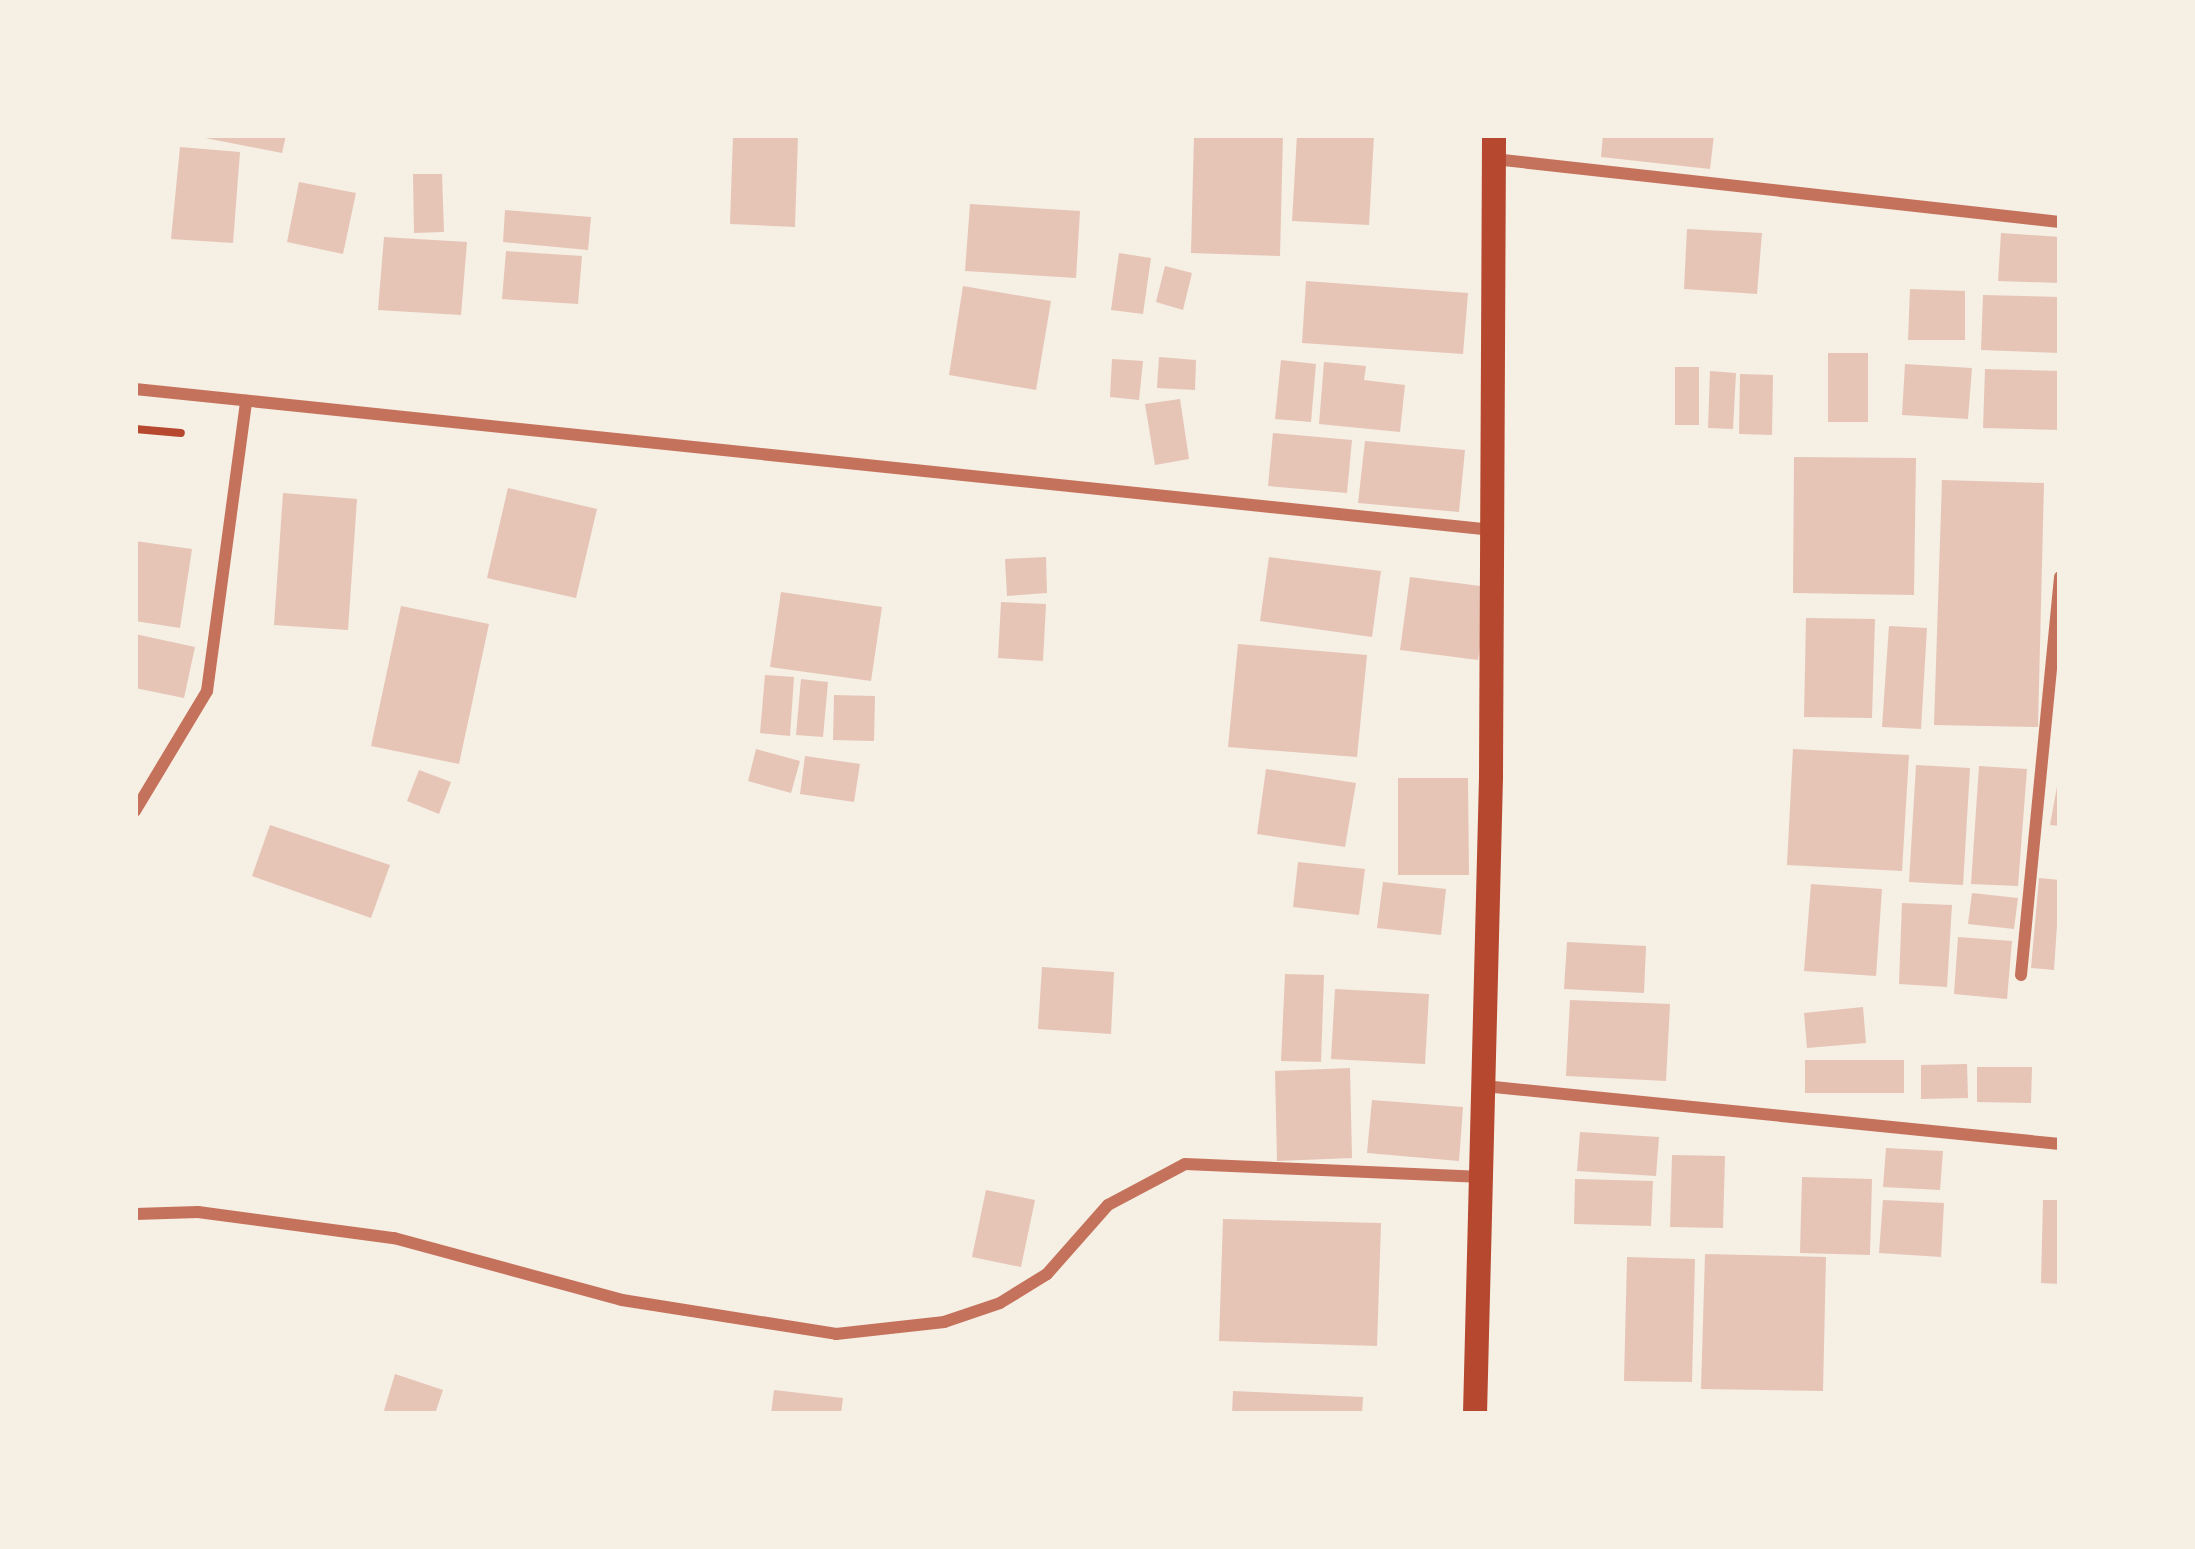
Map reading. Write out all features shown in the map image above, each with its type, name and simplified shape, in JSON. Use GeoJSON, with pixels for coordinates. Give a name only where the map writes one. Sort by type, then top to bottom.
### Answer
{"type":"FeatureCollection","features":[{"type":"Feature","properties":{"kind":"main road"},"geometry":{"type":"LineString","coordinates":[[1475,1414],[1493,530],[1493,147]]}},
{"type":"Feature","properties":{"kind":"street"},"geometry":{"type":"LineString","coordinates":[[1493,147],[2060,222]]}},
{"type":"Feature","properties":{"kind":"street"},"geometry":{"type":"LineString","coordinates":[[135,389],[1493,530]]}},
{"type":"Feature","properties":{"kind":"street"},"geometry":{"type":"LineString","coordinates":[[135,811],[207,691],[245,401]]}},
{"type":"Feature","properties":{"kind":"street"},"geometry":{"type":"LineString","coordinates":[[2021,975],[2060,578]]}},
{"type":"Feature","properties":{"kind":"street"},"geometry":{"type":"LineString","coordinates":[[1484,1086],[2060,1144]]}},
{"type":"Feature","properties":{"kind":"street"},"geometry":{"type":"LineString","coordinates":[[135,1214],[198,1212],[394,1238],[622,1300],[836,1334],[944,1322],[1000,1303],[1047,1274],[1108,1205],[1186,1164],[1483,1177]]}},
{"type":"Feature","properties":{"kind":"building"},"geometry":{"type":"Polygon","coordinates":[[[190,135],[286,135],[282,153],[190,135]]]}},
{"type":"Feature","properties":{"kind":"building"},"geometry":{"type":"Polygon","coordinates":[[[733,135],[798,135],[795,227],[730,224],[733,135]]]}},
{"type":"Feature","properties":{"kind":"building"},"geometry":{"type":"Polygon","coordinates":[[[1194,135],[1283,135],[1280,256],[1191,253],[1194,135]]]}},
{"type":"Feature","properties":{"kind":"building"},"geometry":{"type":"Polygon","coordinates":[[[1297,135],[1374,135],[1369,225],[1292,221],[1297,135]]]}},
{"type":"Feature","properties":{"kind":"building"},"geometry":{"type":"Polygon","coordinates":[[[1603,135],[1714,135],[1710,169],[1601,157],[1603,135]]]}},
{"type":"Feature","properties":{"kind":"building"},"geometry":{"type":"Polygon","coordinates":[[[180,147],[240,152],[233,243],[171,239],[180,147]]]}},
{"type":"Feature","properties":{"kind":"building"},"geometry":{"type":"Polygon","coordinates":[[[413,174],[442,174],[444,232],[414,233],[413,174]]]}},
{"type":"Feature","properties":{"kind":"building"},"geometry":{"type":"Polygon","coordinates":[[[299,182],[356,193],[343,254],[287,242],[299,182]]]}},
{"type":"Feature","properties":{"kind":"building"},"geometry":{"type":"Polygon","coordinates":[[[970,204],[1080,211],[1076,278],[965,271],[970,204]]]}},
{"type":"Feature","properties":{"kind":"building"},"geometry":{"type":"Polygon","coordinates":[[[505,210],[591,217],[588,250],[503,242],[505,210]]]}},
{"type":"Feature","properties":{"kind":"building"},"geometry":{"type":"Polygon","coordinates":[[[1687,229],[1762,233],[1757,294],[1684,289],[1687,229]]]}},
{"type":"Feature","properties":{"kind":"building"},"geometry":{"type":"Polygon","coordinates":[[[2001,233],[2060,237],[2060,283],[1998,281],[2001,233]]]}},
{"type":"Feature","properties":{"kind":"building"},"geometry":{"type":"Polygon","coordinates":[[[384,237],[467,242],[461,315],[378,310],[384,237]]]}},
{"type":"Feature","properties":{"kind":"building"},"geometry":{"type":"Polygon","coordinates":[[[506,251],[582,256],[578,304],[502,299],[506,251]]]}},
{"type":"Feature","properties":{"kind":"building"},"geometry":{"type":"Polygon","coordinates":[[[1119,253],[1151,258],[1143,314],[1111,310],[1119,253]]]}},
{"type":"Feature","properties":{"kind":"building"},"geometry":{"type":"Polygon","coordinates":[[[1165,266],[1192,273],[1183,310],[1156,302],[1165,266]]]}},
{"type":"Feature","properties":{"kind":"building"},"geometry":{"type":"Polygon","coordinates":[[[1306,281],[1468,293],[1463,354],[1302,343],[1306,281]]]}},
{"type":"Feature","properties":{"kind":"building"},"geometry":{"type":"Polygon","coordinates":[[[963,286],[1051,301],[1036,390],[949,375],[963,286]]]}},
{"type":"Feature","properties":{"kind":"building"},"geometry":{"type":"Polygon","coordinates":[[[1910,289],[1965,291],[1965,340],[1908,340],[1910,289]]]}},
{"type":"Feature","properties":{"kind":"building"},"geometry":{"type":"Polygon","coordinates":[[[1983,295],[2060,297],[2060,353],[1981,350],[1983,295]]]}},
{"type":"Feature","properties":{"kind":"building"},"geometry":{"type":"Polygon","coordinates":[[[1828,353],[1868,353],[1868,422],[1828,422],[1828,353]]]}},
{"type":"Feature","properties":{"kind":"building"},"geometry":{"type":"Polygon","coordinates":[[[1159,357],[1196,360],[1195,390],[1157,388],[1159,357]]]}},
{"type":"Feature","properties":{"kind":"building"},"geometry":{"type":"Polygon","coordinates":[[[1112,359],[1143,361],[1139,400],[1110,397],[1112,359]]]}},
{"type":"Feature","properties":{"kind":"building"},"geometry":{"type":"Polygon","coordinates":[[[1281,360],[1316,364],[1311,422],[1275,419],[1281,360]]]}},
{"type":"Feature","properties":{"kind":"building"},"geometry":{"type":"Polygon","coordinates":[[[1324,362],[1366,366],[1364,380],[1405,385],[1400,432],[1319,424],[1324,362]]]}},
{"type":"Feature","properties":{"kind":"building"},"geometry":{"type":"Polygon","coordinates":[[[1905,364],[1972,368],[1968,419],[1902,415],[1905,364]]]}},
{"type":"Feature","properties":{"kind":"building"},"geometry":{"type":"Polygon","coordinates":[[[1675,367],[1699,367],[1699,425],[1675,425],[1675,367]]]}},
{"type":"Feature","properties":{"kind":"building"},"geometry":{"type":"Polygon","coordinates":[[[1985,369],[2060,371],[2058,430],[1983,428],[1985,369]]]}},
{"type":"Feature","properties":{"kind":"building"},"geometry":{"type":"Polygon","coordinates":[[[1710,371],[1736,373],[1733,429],[1708,428],[1710,371]]]}},
{"type":"Feature","properties":{"kind":"building"},"geometry":{"type":"Polygon","coordinates":[[[1740,374],[1773,375],[1772,435],[1739,434],[1740,374]]]}},
{"type":"Feature","properties":{"kind":"building"},"geometry":{"type":"Polygon","coordinates":[[[1180,399],[1189,459],[1155,465],[1145,404],[1180,399]]]}},
{"type":"Feature","properties":{"kind":"building"},"geometry":{"type":"Polygon","coordinates":[[[1273,433],[1352,440],[1347,493],[1268,486],[1273,433]]]}},
{"type":"Feature","properties":{"kind":"building"},"geometry":{"type":"Polygon","coordinates":[[[1365,441],[1465,450],[1459,512],[1358,503],[1365,441]]]}},
{"type":"Feature","properties":{"kind":"building"},"geometry":{"type":"Polygon","coordinates":[[[1794,457],[1916,458],[1914,595],[1793,593],[1794,457]]]}},
{"type":"Feature","properties":{"kind":"building"},"geometry":{"type":"Polygon","coordinates":[[[1942,480],[2044,483],[2038,727],[1934,725],[1942,480]]]}},
{"type":"Feature","properties":{"kind":"building"},"geometry":{"type":"Polygon","coordinates":[[[508,488],[597,509],[576,598],[487,578],[508,488]]]}},
{"type":"Feature","properties":{"kind":"building"},"geometry":{"type":"Polygon","coordinates":[[[283,493],[357,499],[348,630],[274,625],[283,493]]]}},
{"type":"Feature","properties":{"kind":"building"},"geometry":{"type":"Polygon","coordinates":[[[135,541],[192,549],[180,628],[135,621],[135,541]]]}},
{"type":"Feature","properties":{"kind":"building"},"geometry":{"type":"Polygon","coordinates":[[[1046,557],[1047,593],[1007,596],[1005,559],[1046,557]]]}},
{"type":"Feature","properties":{"kind":"building"},"geometry":{"type":"Polygon","coordinates":[[[1269,557],[1381,571],[1372,637],[1260,621],[1269,557]]]}},
{"type":"Feature","properties":{"kind":"building"},"geometry":{"type":"Polygon","coordinates":[[[1410,577],[1488,587],[1478,660],[1400,650],[1410,577]]]}},
{"type":"Feature","properties":{"kind":"building"},"geometry":{"type":"Polygon","coordinates":[[[781,592],[882,607],[871,681],[770,667],[781,592]]]}},
{"type":"Feature","properties":{"kind":"building"},"geometry":{"type":"Polygon","coordinates":[[[1001,602],[1046,604],[1043,661],[998,658],[1001,602]]]}},
{"type":"Feature","properties":{"kind":"building"},"geometry":{"type":"Polygon","coordinates":[[[401,606],[489,624],[459,764],[371,746],[401,606]]]}},
{"type":"Feature","properties":{"kind":"building"},"geometry":{"type":"Polygon","coordinates":[[[1806,618],[1875,619],[1872,718],[1804,717],[1806,618]]]}},
{"type":"Feature","properties":{"kind":"building"},"geometry":{"type":"Polygon","coordinates":[[[1889,626],[1927,628],[1921,729],[1882,727],[1889,626]]]}},
{"type":"Feature","properties":{"kind":"building"},"geometry":{"type":"Polygon","coordinates":[[[135,634],[195,647],[184,698],[135,688],[135,634]]]}},
{"type":"Feature","properties":{"kind":"building"},"geometry":{"type":"Polygon","coordinates":[[[1238,644],[1367,655],[1357,757],[1228,747],[1238,644]]]}},
{"type":"Feature","properties":{"kind":"building"},"geometry":{"type":"Polygon","coordinates":[[[765,675],[794,677],[790,736],[760,733],[765,675]]]}},
{"type":"Feature","properties":{"kind":"building"},"geometry":{"type":"Polygon","coordinates":[[[801,679],[828,682],[823,737],[796,735],[801,679]]]}},
{"type":"Feature","properties":{"kind":"building"},"geometry":{"type":"Polygon","coordinates":[[[834,695],[875,696],[874,741],[833,740],[834,695]]]}},
{"type":"Feature","properties":{"kind":"building"},"geometry":{"type":"Polygon","coordinates":[[[756,749],[800,761],[791,793],[748,781],[756,749]]]}},
{"type":"Feature","properties":{"kind":"building"},"geometry":{"type":"Polygon","coordinates":[[[1793,749],[1909,755],[1902,871],[1787,865],[1793,749]]]}},
{"type":"Feature","properties":{"kind":"building"},"geometry":{"type":"Polygon","coordinates":[[[805,756],[860,764],[854,802],[800,794],[805,756]]]}},
{"type":"Feature","properties":{"kind":"building"},"geometry":{"type":"Polygon","coordinates":[[[1916,765],[1970,768],[1963,885],[1909,882],[1916,765]]]}},
{"type":"Feature","properties":{"kind":"building"},"geometry":{"type":"Polygon","coordinates":[[[1979,766],[2027,769],[2018,886],[1971,884],[1979,766]]]}},
{"type":"Feature","properties":{"kind":"building"},"geometry":{"type":"Polygon","coordinates":[[[1266,769],[1356,783],[1345,847],[1257,834],[1266,769]]]}},
{"type":"Feature","properties":{"kind":"building"},"geometry":{"type":"Polygon","coordinates":[[[419,770],[451,782],[439,814],[407,801],[419,770]]]}},
{"type":"Feature","properties":{"kind":"building"},"geometry":{"type":"Polygon","coordinates":[[[2060,770],[2060,826],[2050,825],[2060,770]]]}},
{"type":"Feature","properties":{"kind":"building"},"geometry":{"type":"Polygon","coordinates":[[[1398,778],[1468,778],[1469,875],[1398,875],[1398,778]]]}},
{"type":"Feature","properties":{"kind":"building"},"geometry":{"type":"Polygon","coordinates":[[[270,825],[390,865],[371,918],[252,876],[270,825]]]}},
{"type":"Feature","properties":{"kind":"building"},"geometry":{"type":"Polygon","coordinates":[[[1298,862],[1365,869],[1359,915],[1293,907],[1298,862]]]}},
{"type":"Feature","properties":{"kind":"building"},"geometry":{"type":"Polygon","coordinates":[[[2039,878],[2060,880],[2054,970],[2031,968],[2039,878]]]}},
{"type":"Feature","properties":{"kind":"building"},"geometry":{"type":"Polygon","coordinates":[[[1383,882],[1446,889],[1441,935],[1377,928],[1383,882]]]}},
{"type":"Feature","properties":{"kind":"building"},"geometry":{"type":"Polygon","coordinates":[[[1811,884],[1882,889],[1876,976],[1804,971],[1811,884]]]}},
{"type":"Feature","properties":{"kind":"building"},"geometry":{"type":"Polygon","coordinates":[[[1972,893],[2018,898],[2014,929],[1968,924],[1972,893]]]}},
{"type":"Feature","properties":{"kind":"building"},"geometry":{"type":"Polygon","coordinates":[[[1902,903],[1952,905],[1947,987],[1899,984],[1902,903]]]}},
{"type":"Feature","properties":{"kind":"building"},"geometry":{"type":"Polygon","coordinates":[[[1958,937],[2012,941],[2007,999],[1954,994],[1958,937]]]}},
{"type":"Feature","properties":{"kind":"building"},"geometry":{"type":"Polygon","coordinates":[[[1567,942],[1646,946],[1644,993],[1564,989],[1567,942]]]}},
{"type":"Feature","properties":{"kind":"building"},"geometry":{"type":"Polygon","coordinates":[[[1042,967],[1114,972],[1111,1034],[1038,1029],[1042,967]]]}},
{"type":"Feature","properties":{"kind":"building"},"geometry":{"type":"Polygon","coordinates":[[[1285,974],[1324,975],[1321,1062],[1281,1061],[1285,974]]]}},
{"type":"Feature","properties":{"kind":"building"},"geometry":{"type":"Polygon","coordinates":[[[1335,989],[1429,994],[1425,1064],[1331,1059],[1335,989]]]}},
{"type":"Feature","properties":{"kind":"building"},"geometry":{"type":"Polygon","coordinates":[[[1570,1000],[1670,1004],[1666,1081],[1566,1076],[1570,1000]]]}},
{"type":"Feature","properties":{"kind":"building"},"geometry":{"type":"Polygon","coordinates":[[[1863,1007],[1866,1043],[1807,1048],[1804,1013],[1863,1007]]]}},
{"type":"Feature","properties":{"kind":"building"},"geometry":{"type":"Polygon","coordinates":[[[1805,1060],[1904,1060],[1904,1093],[1805,1093],[1805,1060]]]}},
{"type":"Feature","properties":{"kind":"building"},"geometry":{"type":"Polygon","coordinates":[[[1967,1064],[1968,1098],[1921,1099],[1921,1065],[1967,1064]]]}},
{"type":"Feature","properties":{"kind":"building"},"geometry":{"type":"Polygon","coordinates":[[[1977,1067],[2032,1067],[2031,1103],[1977,1102],[1977,1067]]]}},
{"type":"Feature","properties":{"kind":"building"},"geometry":{"type":"Polygon","coordinates":[[[1350,1068],[1352,1158],[1277,1161],[1275,1071],[1350,1068]]]}},
{"type":"Feature","properties":{"kind":"building"},"geometry":{"type":"Polygon","coordinates":[[[1372,1100],[1463,1107],[1459,1161],[1367,1153],[1372,1100]]]}},
{"type":"Feature","properties":{"kind":"building"},"geometry":{"type":"Polygon","coordinates":[[[1580,1132],[1659,1137],[1656,1176],[1577,1171],[1580,1132]]]}},
{"type":"Feature","properties":{"kind":"building"},"geometry":{"type":"Polygon","coordinates":[[[1886,1148],[1943,1151],[1940,1190],[1883,1187],[1886,1148]]]}},
{"type":"Feature","properties":{"kind":"building"},"geometry":{"type":"Polygon","coordinates":[[[1672,1155],[1725,1156],[1723,1228],[1670,1227],[1672,1155]]]}},
{"type":"Feature","properties":{"kind":"building"},"geometry":{"type":"Polygon","coordinates":[[[1802,1177],[1872,1179],[1870,1255],[1800,1253],[1802,1177]]]}},
{"type":"Feature","properties":{"kind":"building"},"geometry":{"type":"Polygon","coordinates":[[[1575,1179],[1653,1181],[1651,1226],[1574,1224],[1575,1179]]]}},
{"type":"Feature","properties":{"kind":"building"},"geometry":{"type":"Polygon","coordinates":[[[986,1190],[1035,1200],[1021,1267],[972,1257],[986,1190]]]}},
{"type":"Feature","properties":{"kind":"building"},"geometry":{"type":"Polygon","coordinates":[[[1883,1200],[1944,1203],[1941,1257],[1879,1253],[1883,1200]]]}},
{"type":"Feature","properties":{"kind":"building"},"geometry":{"type":"Polygon","coordinates":[[[2043,1200],[2060,1200],[2060,1284],[2041,1283],[2043,1200]]]}},
{"type":"Feature","properties":{"kind":"building"},"geometry":{"type":"Polygon","coordinates":[[[1223,1219],[1381,1223],[1377,1346],[1219,1341],[1223,1219]]]}},
{"type":"Feature","properties":{"kind":"building"},"geometry":{"type":"Polygon","coordinates":[[[1705,1254],[1826,1257],[1823,1391],[1701,1389],[1705,1254]]]}},
{"type":"Feature","properties":{"kind":"building"},"geometry":{"type":"Polygon","coordinates":[[[1627,1257],[1695,1259],[1692,1382],[1624,1381],[1627,1257]]]}},
{"type":"Feature","properties":{"kind":"building"},"geometry":{"type":"Polygon","coordinates":[[[395,1374],[443,1390],[435,1414],[383,1414],[395,1374]]]}},
{"type":"Feature","properties":{"kind":"building"},"geometry":{"type":"Polygon","coordinates":[[[774,1390],[843,1398],[841,1414],[771,1414],[774,1390]]]}},
{"type":"Feature","properties":{"kind":"building"},"geometry":{"type":"Polygon","coordinates":[[[1233,1391],[1363,1397],[1362,1414],[1232,1414],[1233,1391]]]}}]}
